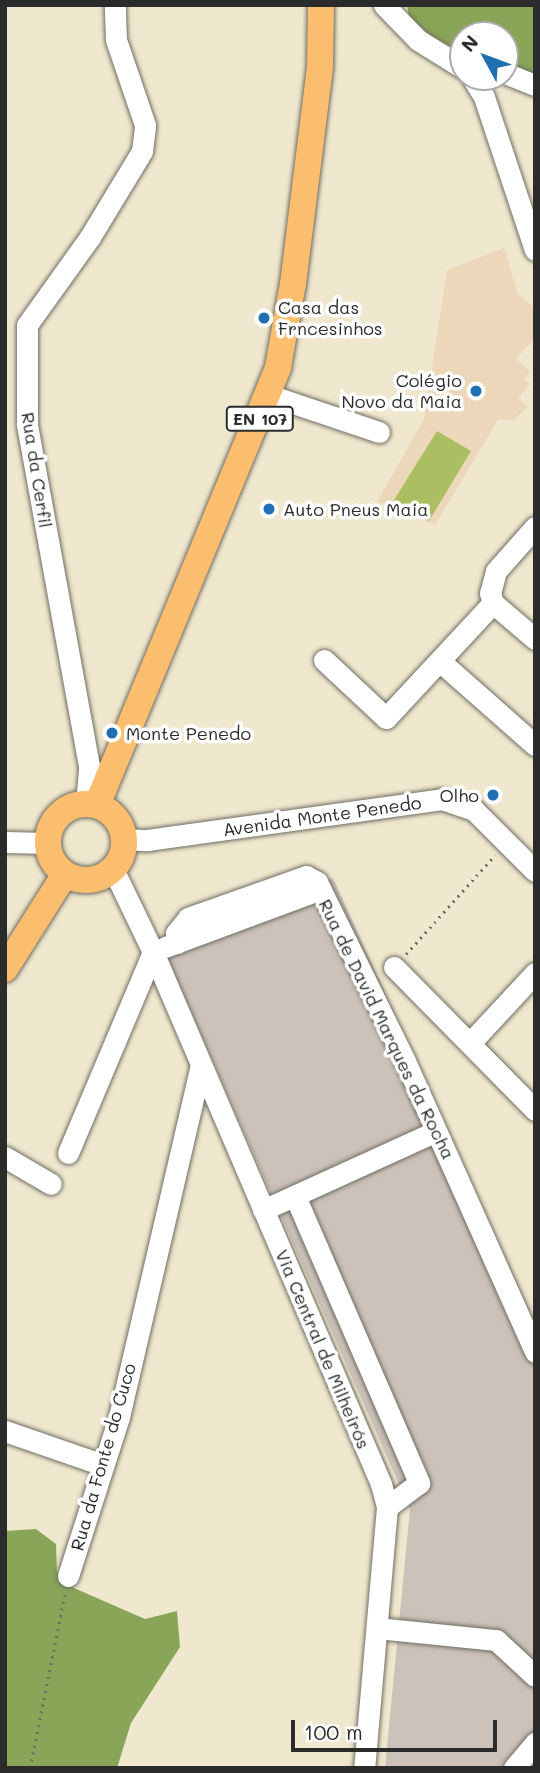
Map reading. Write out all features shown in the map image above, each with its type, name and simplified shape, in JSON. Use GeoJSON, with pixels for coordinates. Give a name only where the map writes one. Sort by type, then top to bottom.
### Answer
{"type":"FeatureCollection","features":[{"type":"Feature","properties":{"kind":"main road","name":"EN 107"},"geometry":{"type":"LineString","coordinates":[[92,805],[269,395],[293,284],[323,42],[321,5]]}},
{"type":"Feature","properties":{"kind":"main road"},"geometry":{"type":"LineString","coordinates":[[92,805],[113,814],[124,838],[122,855],[113,869],[95,880],[65,874],[52,860],[48,842],[51,826],[62,813],[92,805]]}},
{"type":"Feature","properties":{"kind":"main road"},"geometry":{"type":"LineString","coordinates":[[5,969],[65,874]]}},
{"type":"Feature","properties":{"kind":"street","name":"Rua da Cerfil"},"geometry":{"type":"LineString","coordinates":[[92,805],[89,766],[27,424],[27,325],[90,237],[142,151],[145,125],[116,40],[115,5]]}},
{"type":"Feature","properties":{"kind":"street"},"geometry":{"type":"LineString","coordinates":[[384,5],[418,40],[449,59]]}},
{"type":"Feature","properties":{"kind":"street"},"geometry":{"type":"LineString","coordinates":[[480,91],[535,250]]}},
{"type":"Feature","properties":{"kind":"street"},"geometry":{"type":"LineString","coordinates":[[269,395],[379,432]]}},
{"type":"Feature","properties":{"kind":"street"},"geometry":{"type":"LineString","coordinates":[[535,527],[495,571],[490,583],[493,603],[535,639]]}},
{"type":"Feature","properties":{"kind":"street"},"geometry":{"type":"LineString","coordinates":[[324,660],[386,718],[442,663],[493,603]]}},
{"type":"Feature","properties":{"kind":"street"},"geometry":{"type":"LineString","coordinates":[[442,663],[535,745]]}},
{"type":"Feature","properties":{"kind":"street","name":"Avenida Monte Penedo"},"geometry":{"type":"LineString","coordinates":[[124,838],[147,840],[442,799],[474,810],[535,872]]}},
{"type":"Feature","properties":{"kind":"street"},"geometry":{"type":"LineString","coordinates":[[5,842],[48,842]]}},
{"type":"Feature","properties":{"kind":"street","name":"Via Central de Milheirós"},"geometry":{"type":"LineString","coordinates":[[113,869],[153,952],[381,1484],[387,1507],[364,1768]]}},
{"type":"Feature","properties":{"kind":"street","name":"Rua de David Marques da Rocha"},"geometry":{"type":"LineString","coordinates":[[153,952],[177,943],[176,933],[188,918],[306,876],[321,889],[436,1131],[535,1352]]}},
{"type":"Feature","properties":{"kind":"street"},"geometry":{"type":"LineString","coordinates":[[68,1153],[153,952]]}},
{"type":"Feature","properties":{"kind":"street"},"geometry":{"type":"LineString","coordinates":[[394,967],[535,1110]]}},
{"type":"Feature","properties":{"kind":"street"},"geometry":{"type":"LineString","coordinates":[[470,1043],[535,973]]}},
{"type":"Feature","properties":{"kind":"street","name":"Rua da Fonte do Cuco"},"geometry":{"type":"LineString","coordinates":[[68,1576],[119,1417],[201,1066]]}},
{"type":"Feature","properties":{"kind":"street"},"geometry":{"type":"LineString","coordinates":[[263,1210],[436,1131]]}},
{"type":"Feature","properties":{"kind":"street"},"geometry":{"type":"LineString","coordinates":[[5,1157],[51,1184]]}},
{"type":"Feature","properties":{"kind":"street"},"geometry":{"type":"LineString","coordinates":[[295,1196],[419,1483],[387,1507]]}},
{"type":"Feature","properties":{"kind":"street"},"geometry":{"type":"LineString","coordinates":[[5,1431],[103,1465]]}},
{"type":"Feature","properties":{"kind":"street"},"geometry":{"type":"LineString","coordinates":[[377,1628],[496,1640],[535,1676]]}},
{"type":"Feature","properties":{"kind":"street"},"geometry":{"type":"LineString","coordinates":[[514,1768],[535,1743]]}},
{"type":"Feature","properties":{"kind":"path"},"geometry":{"type":"LineString","coordinates":[[394,967],[507,842]]}},
{"type":"Feature","properties":{"kind":"path"},"geometry":{"type":"LineString","coordinates":[[30,1768],[68,1576]]}},
{"type":"Feature","properties":{"kind":"shaded area","name":"Colégio Novo da Maia"},"geometry":{"type":"Polygon","coordinates":[[[504,248],[518,294],[535,308],[535,338],[516,359],[530,371],[524,379],[530,384],[518,398],[528,407],[513,420],[498,420],[435,525],[377,502],[424,419],[447,270],[504,248]]]}},
{"type":"Feature","properties":{"kind":"shaded area"},"geometry":{"type":"Polygon","coordinates":[[[333,878],[535,1324],[535,1768],[385,1768],[410,1509],[164,950],[333,878]]]}},
{"type":"Feature","properties":{"kind":"green space"},"geometry":{"type":"Polygon","coordinates":[[[407,5],[535,5],[535,85],[519,79],[519,21],[449,21],[449,46],[431,36],[409,17],[407,5]]]}},
{"type":"Feature","properties":{"kind":"green space"},"geometry":{"type":"Polygon","coordinates":[[[437,431],[471,451],[429,521],[394,500],[437,431]]]}},
{"type":"Feature","properties":{"kind":"green space"},"geometry":{"type":"Polygon","coordinates":[[[36,1529],[56,1544],[57,1573],[74,1588],[145,1619],[177,1611],[180,1647],[131,1723],[117,1768],[5,1768],[5,1531],[36,1529]]]}},
{"type":"Feature","properties":{"kind":"place","name":"Casa das Frncesinhos"},"geometry":{"type":"Point","coordinates":[264,318]}},
{"type":"Feature","properties":{"kind":"place","name":"Colégio Novo da Maia"},"geometry":{"type":"Point","coordinates":[476,391]}},
{"type":"Feature","properties":{"kind":"place","name":"Auto Pneus Maia"},"geometry":{"type":"Point","coordinates":[269,509]}},
{"type":"Feature","properties":{"kind":"place","name":"Monte Penedo"},"geometry":{"type":"Point","coordinates":[112,733]}},
{"type":"Feature","properties":{"kind":"place","name":"Olho"},"geometry":{"type":"Point","coordinates":[493,795]}}]}
